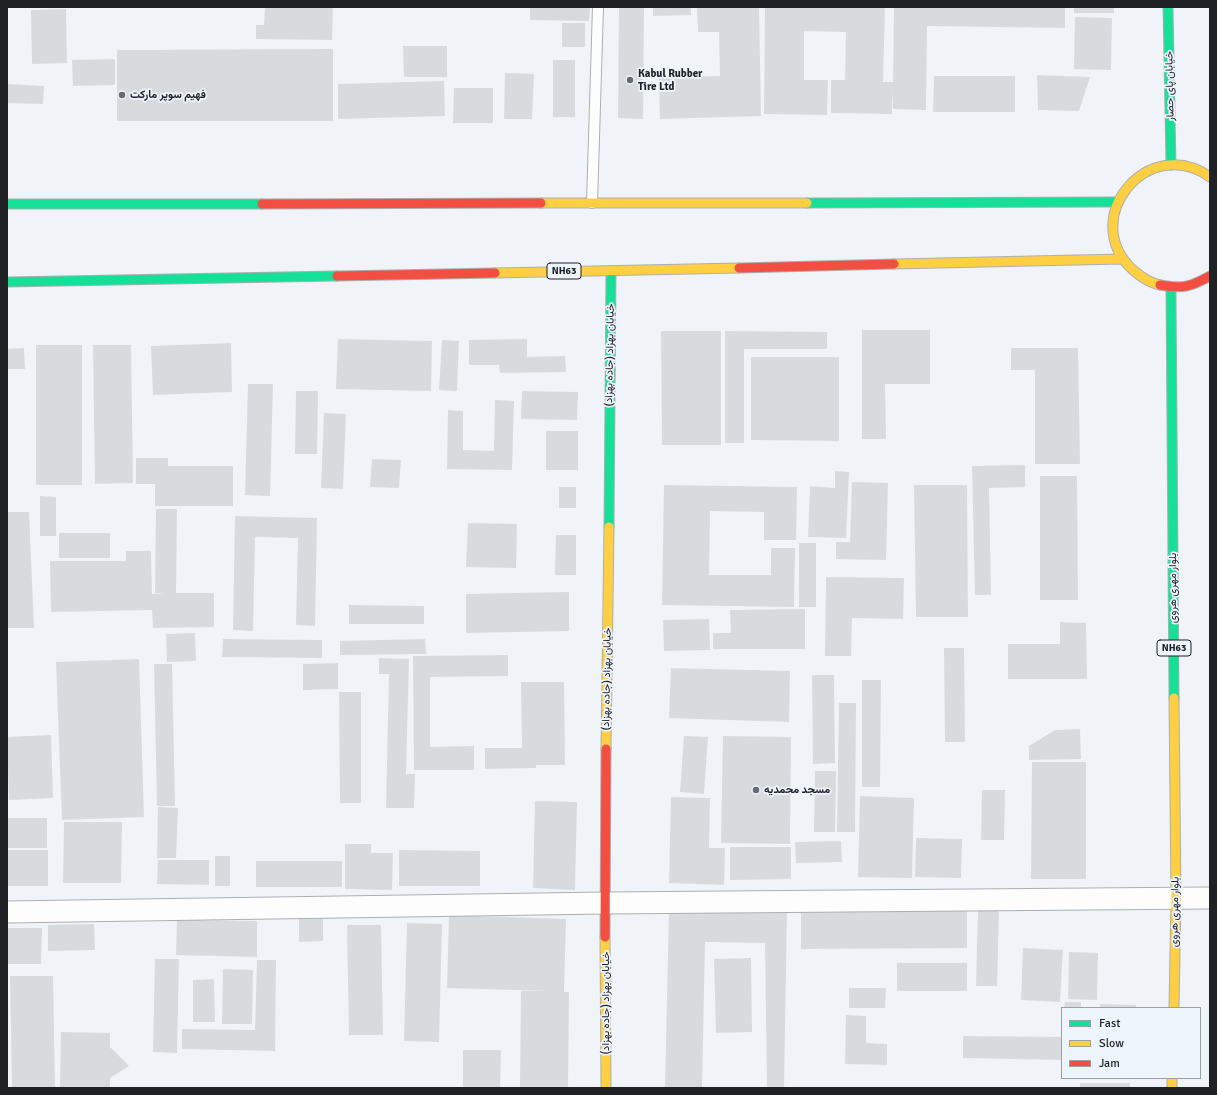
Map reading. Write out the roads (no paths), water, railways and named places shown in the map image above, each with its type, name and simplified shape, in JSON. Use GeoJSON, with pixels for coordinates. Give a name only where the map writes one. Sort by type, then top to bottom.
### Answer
{"type":"FeatureCollection","features":[{"type":"Feature","properties":{"kind":"main road","name":"خیابان پای حصار"},"geometry":{"type":"LineString","coordinates":[[1168,7],[1171,165]]}},
{"type":"Feature","properties":{"kind":"main road"},"geometry":{"type":"LineString","coordinates":[[1210,177],[1190,167],[1171,165],[1154,168],[1139,176],[1126,188],[1117,202],[1113,221],[1114,241],[1122,259],[1134,273],[1151,283],[1171,288],[1188,286],[1210,276]]}},
{"type":"Feature","properties":{"kind":"main road"},"geometry":{"type":"LineString","coordinates":[[7,204],[1117,202]]}},
{"type":"Feature","properties":{"kind":"main road","name":"NH63"},"geometry":{"type":"LineString","coordinates":[[7,282],[611,271],[1122,259]]}},
{"type":"Feature","properties":{"kind":"main road","name":"خیابان بهزاد (جاده بهزاد)"},"geometry":{"type":"LineString","coordinates":[[606,1088],[605,903],[611,271]]}},
{"type":"Feature","properties":{"kind":"main road","name":"بلوار مهری هروی"},"geometry":{"type":"LineString","coordinates":[[1171,288],[1176,898],[1174,1007]]}},
{"type":"Feature","properties":{"kind":"street"},"geometry":{"type":"LineString","coordinates":[[7,912],[605,903],[1210,898]]}},
{"type":"Feature","properties":{"kind":"lane"},"geometry":{"type":"LineString","coordinates":[[592,202],[598,7]]}},
{"type":"Feature","properties":{"kind":"place","name":"Kabul Rubber Tire Ltd"},"geometry":{"type":"Point","coordinates":[630,80]}},
{"type":"Feature","properties":{"kind":"place","name":"فهیم سوپر مارکت"},"geometry":{"type":"Point","coordinates":[122,95]}},
{"type":"Feature","properties":{"kind":"place","name":"مسجد محمدیه"},"geometry":{"type":"Point","coordinates":[756,790]}}]}
